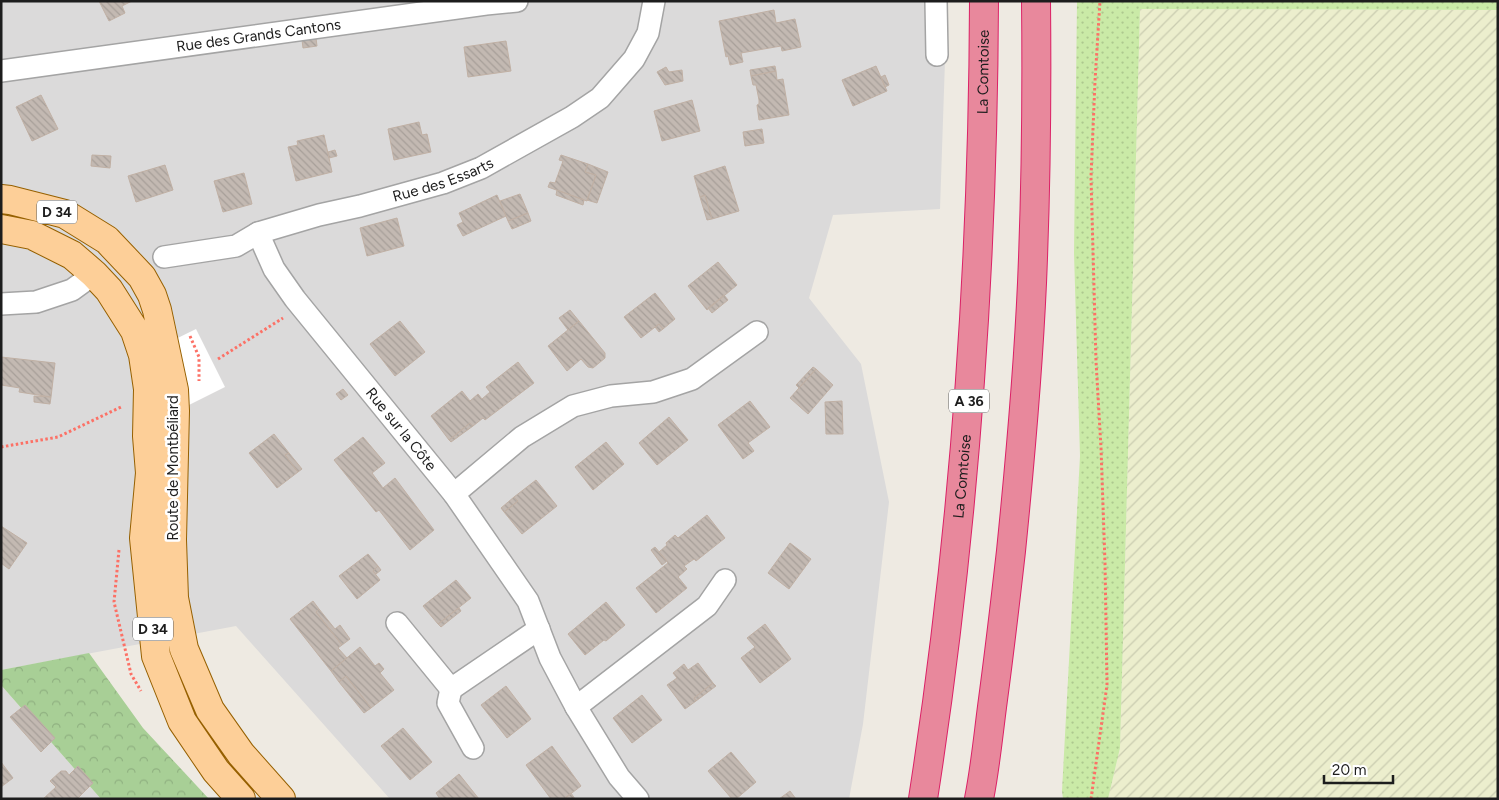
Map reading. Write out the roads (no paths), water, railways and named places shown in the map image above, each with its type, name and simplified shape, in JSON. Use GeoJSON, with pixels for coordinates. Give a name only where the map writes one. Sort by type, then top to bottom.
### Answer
{"type":"FeatureCollection","features":[{"type":"Feature","properties":{"kind":"highway","name":"La Comtoise"},"geometry":{"type":"LineString","coordinates":[[923,799],[947,630],[972,364],[984,96],[984,1]]}},
{"type":"Feature","properties":{"kind":"highway"},"geometry":{"type":"LineString","coordinates":[[980,794],[1004,619],[1026,372],[1032,284],[1035,186],[1037,94],[1036,1]]}},
{"type":"Feature","properties":{"kind":"main road","name":"Route de Montbéliard"},"geometry":{"type":"LineString","coordinates":[[1,199],[66,214],[107,240],[142,277],[152,296],[157,310],[174,390],[172,540],[174,598],[184,649],[210,710],[241,754],[281,799]]}},
{"type":"Feature","properties":{"kind":"main road","name":"Route de Montbéliard"},"geometry":{"type":"LineString","coordinates":[[1,229],[32,235],[72,255],[109,290],[135,331],[143,354],[148,389],[146,436],[150,473],[144,538],[156,656],[182,721],[216,771],[241,799]]}},
{"type":"Feature","properties":{"kind":"street","name":"Rue des Grands Cantons"},"geometry":{"type":"LineString","coordinates":[[1,71],[517,1]]}},
{"type":"Feature","properties":{"kind":"street","name":"Rue des Essarts"},"geometry":{"type":"LineString","coordinates":[[164,257],[236,246],[258,233],[443,183],[481,168],[572,117],[600,98],[634,59],[648,33],[654,1]]}},
{"type":"Feature","properties":{"kind":"street"},"geometry":{"type":"LineString","coordinates":[[936,1],[937,55]]}},
{"type":"Feature","properties":{"kind":"street","name":"Rue sur la Côte"},"geometry":{"type":"LineString","coordinates":[[258,233],[274,269],[301,307],[454,494],[528,601],[550,658],[576,707],[619,777],[638,799]]}},
{"type":"Feature","properties":{"kind":"street"},"geometry":{"type":"LineString","coordinates":[[1,304],[36,302],[72,290],[94,274]]}},
{"type":"Feature","properties":{"kind":"street"},"geometry":{"type":"LineString","coordinates":[[454,494],[522,437],[573,406],[611,396],[653,392],[692,380],[757,332]]}},
{"type":"Feature","properties":{"kind":"street"},"geometry":{"type":"LineString","coordinates":[[576,707],[707,606],[725,580]]}},
{"type":"Feature","properties":{"kind":"street"},"geometry":{"type":"LineString","coordinates":[[397,623],[451,689]]}},
{"type":"Feature","properties":{"kind":"street"},"geometry":{"type":"LineString","coordinates":[[473,748],[448,703],[451,689],[539,629]]}}]}
